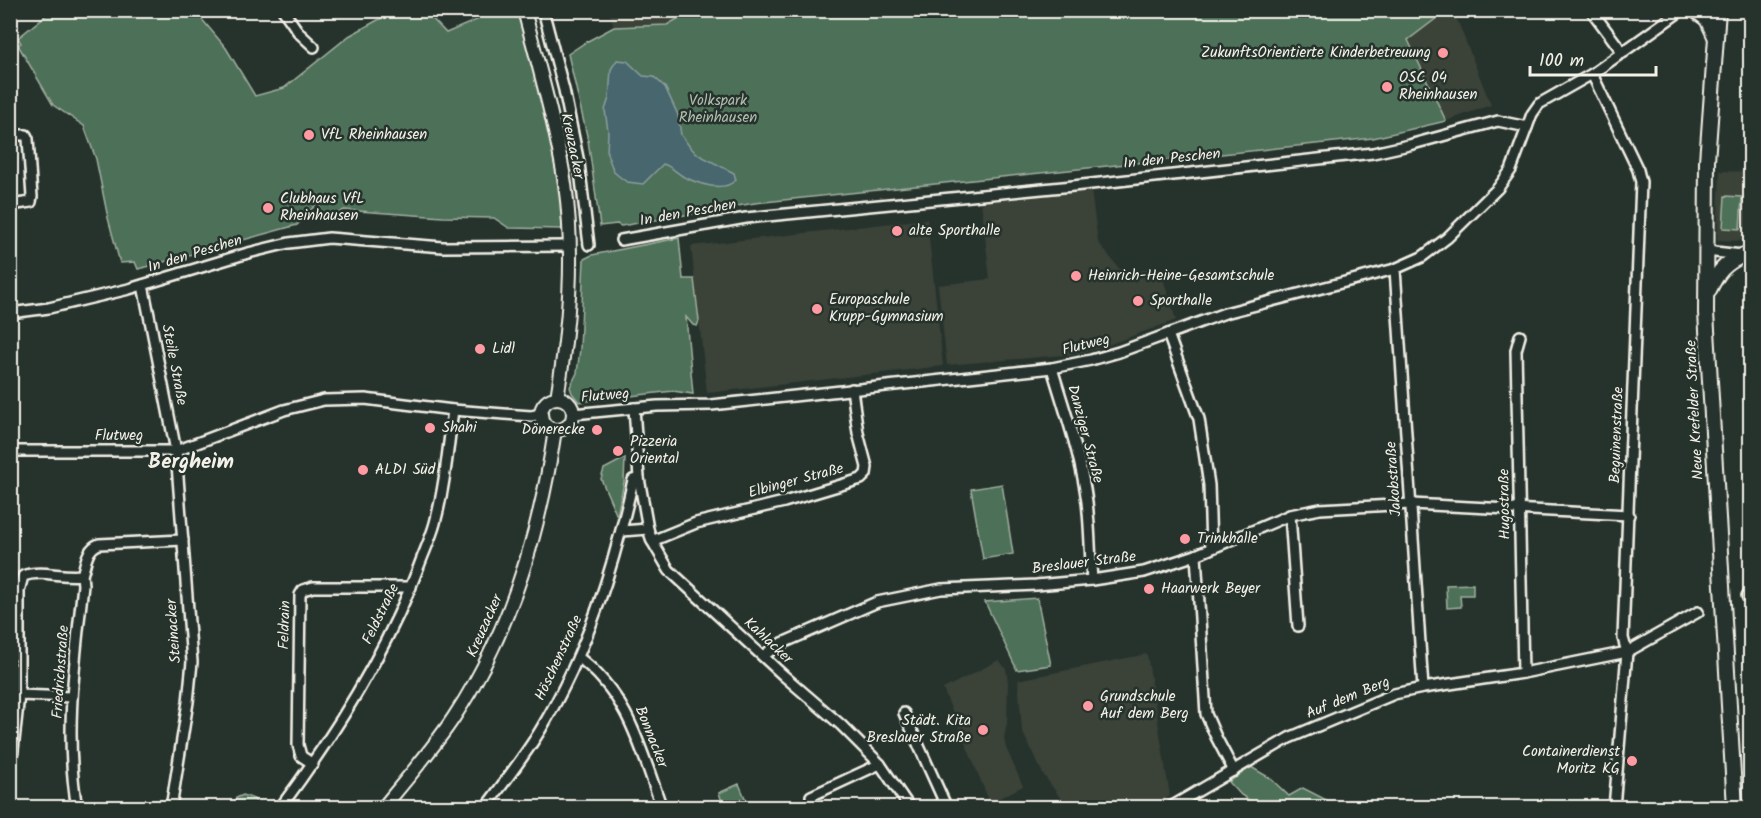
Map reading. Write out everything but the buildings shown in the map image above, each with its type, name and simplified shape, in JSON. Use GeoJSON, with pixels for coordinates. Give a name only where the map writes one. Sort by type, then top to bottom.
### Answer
{"type":"FeatureCollection","features":[{"type":"Feature","properties":{"kind":"main road"},"geometry":{"type":"LineString","coordinates":[[1695,10],[1707,19],[1715,37]]}},
{"type":"Feature","properties":{"kind":"main road","name":"Neue Krefelder Straße"},"geometry":{"type":"LineString","coordinates":[[1718,10],[1707,160],[1706,296],[1735,807]]}},
{"type":"Feature","properties":{"kind":"main road"},"geometry":{"type":"LineString","coordinates":[[1706,296],[1716,274],[1723,266],[1747,256]]}},
{"type":"Feature","properties":{"kind":"street"},"geometry":{"type":"LineString","coordinates":[[283,10],[299,33],[314,47]]}},
{"type":"Feature","properties":{"kind":"street","name":"Kreuzacker"},"geometry":{"type":"LineString","coordinates":[[525,10],[560,157],[566,193],[570,246],[568,319],[557,398]]}},
{"type":"Feature","properties":{"kind":"street"},"geometry":{"type":"LineString","coordinates":[[543,10],[564,90],[579,162],[589,245]]}},
{"type":"Feature","properties":{"kind":"street"},"geometry":{"type":"LineString","coordinates":[[1591,10],[1623,53]]}},
{"type":"Feature","properties":{"kind":"street"},"geometry":{"type":"LineString","coordinates":[[1527,127],[1539,104],[1592,74],[1682,10]]}},
{"type":"Feature","properties":{"kind":"street","name":"Beguinenstraße"},"geometry":{"type":"LineString","coordinates":[[1592,74],[1638,170],[1641,182],[1623,638],[1627,652],[1614,807]]}},
{"type":"Feature","properties":{"kind":"street","name":"In den Peschen"},"geometry":{"type":"LineString","coordinates":[[621,240],[746,218],[1084,185],[1373,153],[1498,121],[1527,127]]}},
{"type":"Feature","properties":{"kind":"street","name":"Flutweg"},"geometry":{"type":"LineString","coordinates":[[573,414],[634,408],[711,405],[1052,368],[1109,355],[1225,313],[1395,269],[1422,257],[1447,238],[1498,188],[1514,164],[1527,127]]}},
{"type":"Feature","properties":{"kind":"street"},"geometry":{"type":"LineString","coordinates":[[10,135],[22,134],[28,139],[32,197],[31,202],[27,204],[10,206]]}},
{"type":"Feature","properties":{"kind":"street","name":"In den Peschen"},"geometry":{"type":"LineString","coordinates":[[10,313],[49,308],[143,285],[289,243],[329,238],[443,247],[570,246]]}},
{"type":"Feature","properties":{"kind":"street"},"geometry":{"type":"LineString","coordinates":[[1706,251],[1747,256]]}},
{"type":"Feature","properties":{"kind":"street","name":"Jakobstraße"},"geometry":{"type":"LineString","coordinates":[[1395,269],[1423,688]]}},
{"type":"Feature","properties":{"kind":"street","name":"Steile Straße"},"geometry":{"type":"LineString","coordinates":[[143,285],[176,451]]}},
{"type":"Feature","properties":{"kind":"street"},"geometry":{"type":"LineString","coordinates":[[1168,334],[1199,419],[1209,485],[1211,548]]}},
{"type":"Feature","properties":{"kind":"street","name":"Hugostraße"},"geometry":{"type":"LineString","coordinates":[[1520,336],[1516,350],[1523,673]]}},
{"type":"Feature","properties":{"kind":"street","name":"Danziger Straße"},"geometry":{"type":"LineString","coordinates":[[1052,368],[1071,429],[1087,502],[1092,580]]}},
{"type":"Feature","properties":{"kind":"street","name":"Elbinger Straße"},"geometry":{"type":"LineString","coordinates":[[652,541],[696,523],[783,502],[861,479],[866,474],[867,467],[858,433],[852,389]]}},
{"type":"Feature","properties":{"kind":"street"},"geometry":{"type":"LineString","coordinates":[[557,398],[569,403],[573,414],[570,424],[560,430],[555,430],[546,426],[541,414],[546,402],[557,398]]}},
{"type":"Feature","properties":{"kind":"street","name":"Flutweg"},"geometry":{"type":"LineString","coordinates":[[10,451],[176,451],[284,410],[324,400],[365,399],[453,410],[531,416],[541,414]]}},
{"type":"Feature","properties":{"kind":"street","name":"Kahlacker"},"geometry":{"type":"LineString","coordinates":[[634,408],[639,478],[648,529],[652,541],[669,570],[841,725],[879,764],[910,807]]}},
{"type":"Feature","properties":{"kind":"street","name":"Feldstraße"},"geometry":{"type":"LineString","coordinates":[[280,807],[313,764],[348,710],[388,636],[411,587],[435,525],[443,490],[453,410]]}},
{"type":"Feature","properties":{"kind":"street","name":"Kreuzacker"},"geometry":{"type":"LineString","coordinates":[[383,807],[454,717],[497,640],[513,603],[534,536],[555,430]]}},
{"type":"Feature","properties":{"kind":"street","name":"Steinacker"},"geometry":{"type":"LineString","coordinates":[[171,807],[185,723],[192,662],[176,451]]}},
{"type":"Feature","properties":{"kind":"street","name":"Kahlacker"},"geometry":{"type":"LineString","coordinates":[[622,531],[633,480],[639,478]]}},
{"type":"Feature","properties":{"kind":"street","name":"Breslauer Straße"},"geometry":{"type":"LineString","coordinates":[[764,656],[778,645],[877,602],[951,588],[1036,585],[1144,572],[1196,555],[1290,515],[1320,509],[1411,504],[1629,515]]}},
{"type":"Feature","properties":{"kind":"street"},"geometry":{"type":"LineString","coordinates":[[1290,515],[1298,626]]}},
{"type":"Feature","properties":{"kind":"street"},"geometry":{"type":"LineString","coordinates":[[622,531],[648,529]]}},
{"type":"Feature","properties":{"kind":"street","name":"Höschenstraße"},"geometry":{"type":"LineString","coordinates":[[485,807],[541,730],[578,657],[622,531]]}},
{"type":"Feature","properties":{"kind":"street","name":"Friedrichstraße"},"geometry":{"type":"LineString","coordinates":[[77,807],[71,697],[83,585],[82,575],[92,546],[108,542],[183,540]]}},
{"type":"Feature","properties":{"kind":"street"},"geometry":{"type":"LineString","coordinates":[[1196,555],[1206,714],[1234,771]]}},
{"type":"Feature","properties":{"kind":"street"},"geometry":{"type":"LineString","coordinates":[[10,778],[19,695],[20,582],[23,576],[32,573],[73,577],[82,575]]}},
{"type":"Feature","properties":{"kind":"street","name":"Feldrain"},"geometry":{"type":"LineString","coordinates":[[313,764],[301,756],[298,745],[300,595],[303,590],[313,587],[411,587]]}},
{"type":"Feature","properties":{"kind":"street","name":"Auf dem Berg"},"geometry":{"type":"LineString","coordinates":[[1169,807],[1289,738],[1394,694],[1523,673],[1627,652],[1698,612]]}},
{"type":"Feature","properties":{"kind":"street","name":"Bonnacker"},"geometry":{"type":"LineString","coordinates":[[578,657],[606,682],[626,710],[662,807]]}},
{"type":"Feature","properties":{"kind":"street"},"geometry":{"type":"LineString","coordinates":[[19,695],[71,697]]}},
{"type":"Feature","properties":{"kind":"street"},"geometry":{"type":"LineString","coordinates":[[904,713],[947,807]]}},
{"type":"Feature","properties":{"kind":"street"},"geometry":{"type":"LineString","coordinates":[[811,796],[879,764]]}},
{"type":"Feature","properties":{"kind":"shaded area"},"geometry":{"type":"Polygon","coordinates":[[[609,11],[693,11],[667,25],[614,27],[609,11]]]}},
{"type":"Feature","properties":{"kind":"shaded area","name":"ZukunftsOrientierte Kinderbetreuung"},"geometry":{"type":"Polygon","coordinates":[[[1446,11],[1452,11],[1458,22],[1491,105],[1446,121],[1408,40],[1446,11]]]}},
{"type":"Feature","properties":{"kind":"shaded area"},"geometry":{"type":"Polygon","coordinates":[[[1720,171],[1750,172],[1750,241],[1717,240],[1720,171]]]}},
{"type":"Feature","properties":{"kind":"shaded area","name":"Heinrich-Heine-Gesamtschule"},"geometry":{"type":"Polygon","coordinates":[[[1091,190],[1098,242],[1122,272],[1160,269],[1176,320],[1097,349],[1075,354],[947,365],[938,285],[990,279],[981,202],[1091,190]]]}},
{"type":"Feature","properties":{"kind":"shaded area","name":"Europaschule Krupp-Gymnasium"},"geometry":{"type":"Polygon","coordinates":[[[927,219],[943,366],[707,393],[691,246],[927,219]]]}},
{"type":"Feature","properties":{"kind":"shaded area","name":"Grundschule Auf dem Berg"},"geometry":{"type":"Polygon","coordinates":[[[1147,654],[1170,796],[1150,807],[1067,807],[1043,774],[1022,731],[1018,680],[1147,654]]]}},
{"type":"Feature","properties":{"kind":"shaded area","name":"Städt. Kita Breslauer Straße"},"geometry":{"type":"Polygon","coordinates":[[[999,660],[1006,669],[1008,682],[1007,723],[1004,738],[1006,748],[1023,786],[990,803],[943,689],[999,660]]]}},
{"type":"Feature","properties":{"kind":"green space","name":"Volkspark Rheinhausen"},"geometry":{"type":"Polygon","coordinates":[[[693,10],[1446,11],[1408,40],[1446,121],[1373,138],[755,203],[621,226],[617,224],[600,226],[588,140],[568,54],[614,27],[667,25],[693,10]]]}},
{"type":"Feature","properties":{"kind":"green space","name":"VfL Rheinhausen"},"geometry":{"type":"Polygon","coordinates":[[[51,11],[195,11],[226,48],[255,96],[284,88],[349,36],[394,11],[425,11],[446,33],[477,20],[484,11],[515,11],[522,19],[541,97],[557,176],[564,229],[509,228],[494,218],[344,210],[326,221],[319,212],[321,199],[297,225],[138,269],[135,262],[120,263],[96,159],[84,126],[53,105],[18,45],[21,43],[18,38],[51,11]]]}},
{"type":"Feature","properties":{"kind":"green space"},"geometry":{"type":"Polygon","coordinates":[[[1725,196],[1742,197],[1740,229],[1723,228],[1725,196]]]}},
{"type":"Feature","properties":{"kind":"green space"},"geometry":{"type":"Polygon","coordinates":[[[679,238],[683,279],[694,279],[699,321],[697,326],[693,325],[686,317],[693,394],[673,391],[579,402],[570,387],[577,373],[580,349],[584,259],[592,255],[679,238]]]}},
{"type":"Feature","properties":{"kind":"green space"},"geometry":{"type":"Polygon","coordinates":[[[625,458],[624,482],[617,516],[601,479],[604,469],[625,458]]]}},
{"type":"Feature","properties":{"kind":"green space"},"geometry":{"type":"Polygon","coordinates":[[[1002,484],[1013,554],[983,559],[971,489],[1002,484]]]}},
{"type":"Feature","properties":{"kind":"green space"},"geometry":{"type":"Polygon","coordinates":[[[1473,584],[1473,595],[1460,595],[1461,607],[1447,608],[1446,585],[1473,584]]]}},
{"type":"Feature","properties":{"kind":"green space"},"geometry":{"type":"Polygon","coordinates":[[[1037,598],[1051,665],[1017,670],[985,602],[1037,598]]]}},
{"type":"Feature","properties":{"kind":"green space"},"geometry":{"type":"Polygon","coordinates":[[[1251,767],[1270,778],[1289,796],[1303,788],[1340,807],[1260,807],[1241,795],[1229,782],[1251,767]]]}},
{"type":"Feature","properties":{"kind":"green space"},"geometry":{"type":"Polygon","coordinates":[[[739,784],[749,807],[724,807],[719,793],[739,784]]]}},
{"type":"Feature","properties":{"kind":"green space"},"geometry":{"type":"Polygon","coordinates":[[[243,795],[254,799],[259,807],[233,807],[236,798],[243,795]]]}},
{"type":"Feature","properties":{"kind":"water"},"geometry":{"type":"Polygon","coordinates":[[[617,60],[627,61],[643,76],[654,77],[665,87],[678,115],[681,135],[690,147],[697,154],[734,173],[736,180],[724,186],[711,186],[684,177],[663,164],[643,184],[627,182],[614,172],[607,154],[608,131],[605,110],[609,98],[611,69],[617,60]]]}},
{"type":"Feature","properties":{"kind":"place","name":"ZukunftsOrientierte Kinderbetreuung"},"geometry":{"type":"Point","coordinates":[1443,53]}},
{"type":"Feature","properties":{"kind":"place","name":"OSC 04 Rheinhausen"},"geometry":{"type":"Point","coordinates":[1387,87]}},
{"type":"Feature","properties":{"kind":"place","name":"VfL Rheinhausen"},"geometry":{"type":"Point","coordinates":[309,135]}},
{"type":"Feature","properties":{"kind":"place","name":"Clubhaus VfL Rheinhausen"},"geometry":{"type":"Point","coordinates":[268,208]}},
{"type":"Feature","properties":{"kind":"place","name":"alte Sporthalle"},"geometry":{"type":"Point","coordinates":[897,231]}},
{"type":"Feature","properties":{"kind":"place","name":"Heinrich-Heine-Gesamtschule"},"geometry":{"type":"Point","coordinates":[1076,276]}},
{"type":"Feature","properties":{"kind":"place","name":"Sporthalle"},"geometry":{"type":"Point","coordinates":[1138,301]}},
{"type":"Feature","properties":{"kind":"place","name":"Europaschule Krupp-Gymnasium"},"geometry":{"type":"Point","coordinates":[817,309]}},
{"type":"Feature","properties":{"kind":"place","name":"Lidl"},"geometry":{"type":"Point","coordinates":[480,349]}},
{"type":"Feature","properties":{"kind":"place","name":"Shahi"},"geometry":{"type":"Point","coordinates":[430,428]}},
{"type":"Feature","properties":{"kind":"place","name":"Dönerecke"},"geometry":{"type":"Point","coordinates":[597,430]}},
{"type":"Feature","properties":{"kind":"place","name":"Pizzeria Oriental"},"geometry":{"type":"Point","coordinates":[618,451]}},
{"type":"Feature","properties":{"kind":"place","name":"ALDI Süd"},"geometry":{"type":"Point","coordinates":[363,470]}},
{"type":"Feature","properties":{"kind":"place","name":"Trinkhalle"},"geometry":{"type":"Point","coordinates":[1185,539]}},
{"type":"Feature","properties":{"kind":"place","name":"Haarwerk Beyer"},"geometry":{"type":"Point","coordinates":[1149,589]}},
{"type":"Feature","properties":{"kind":"place","name":"Grundschule Auf dem Berg"},"geometry":{"type":"Point","coordinates":[1088,706]}},
{"type":"Feature","properties":{"kind":"place","name":"Städt. Kita Breslauer Straße"},"geometry":{"type":"Point","coordinates":[983,730]}},
{"type":"Feature","properties":{"kind":"place","name":"Containerdienst Moritz KG"},"geometry":{"type":"Point","coordinates":[1632,761]}},
{"type":"Feature","properties":{"kind":"district","name":"Bergheim"},"geometry":{"type":"Point","coordinates":[191,462]}}]}
